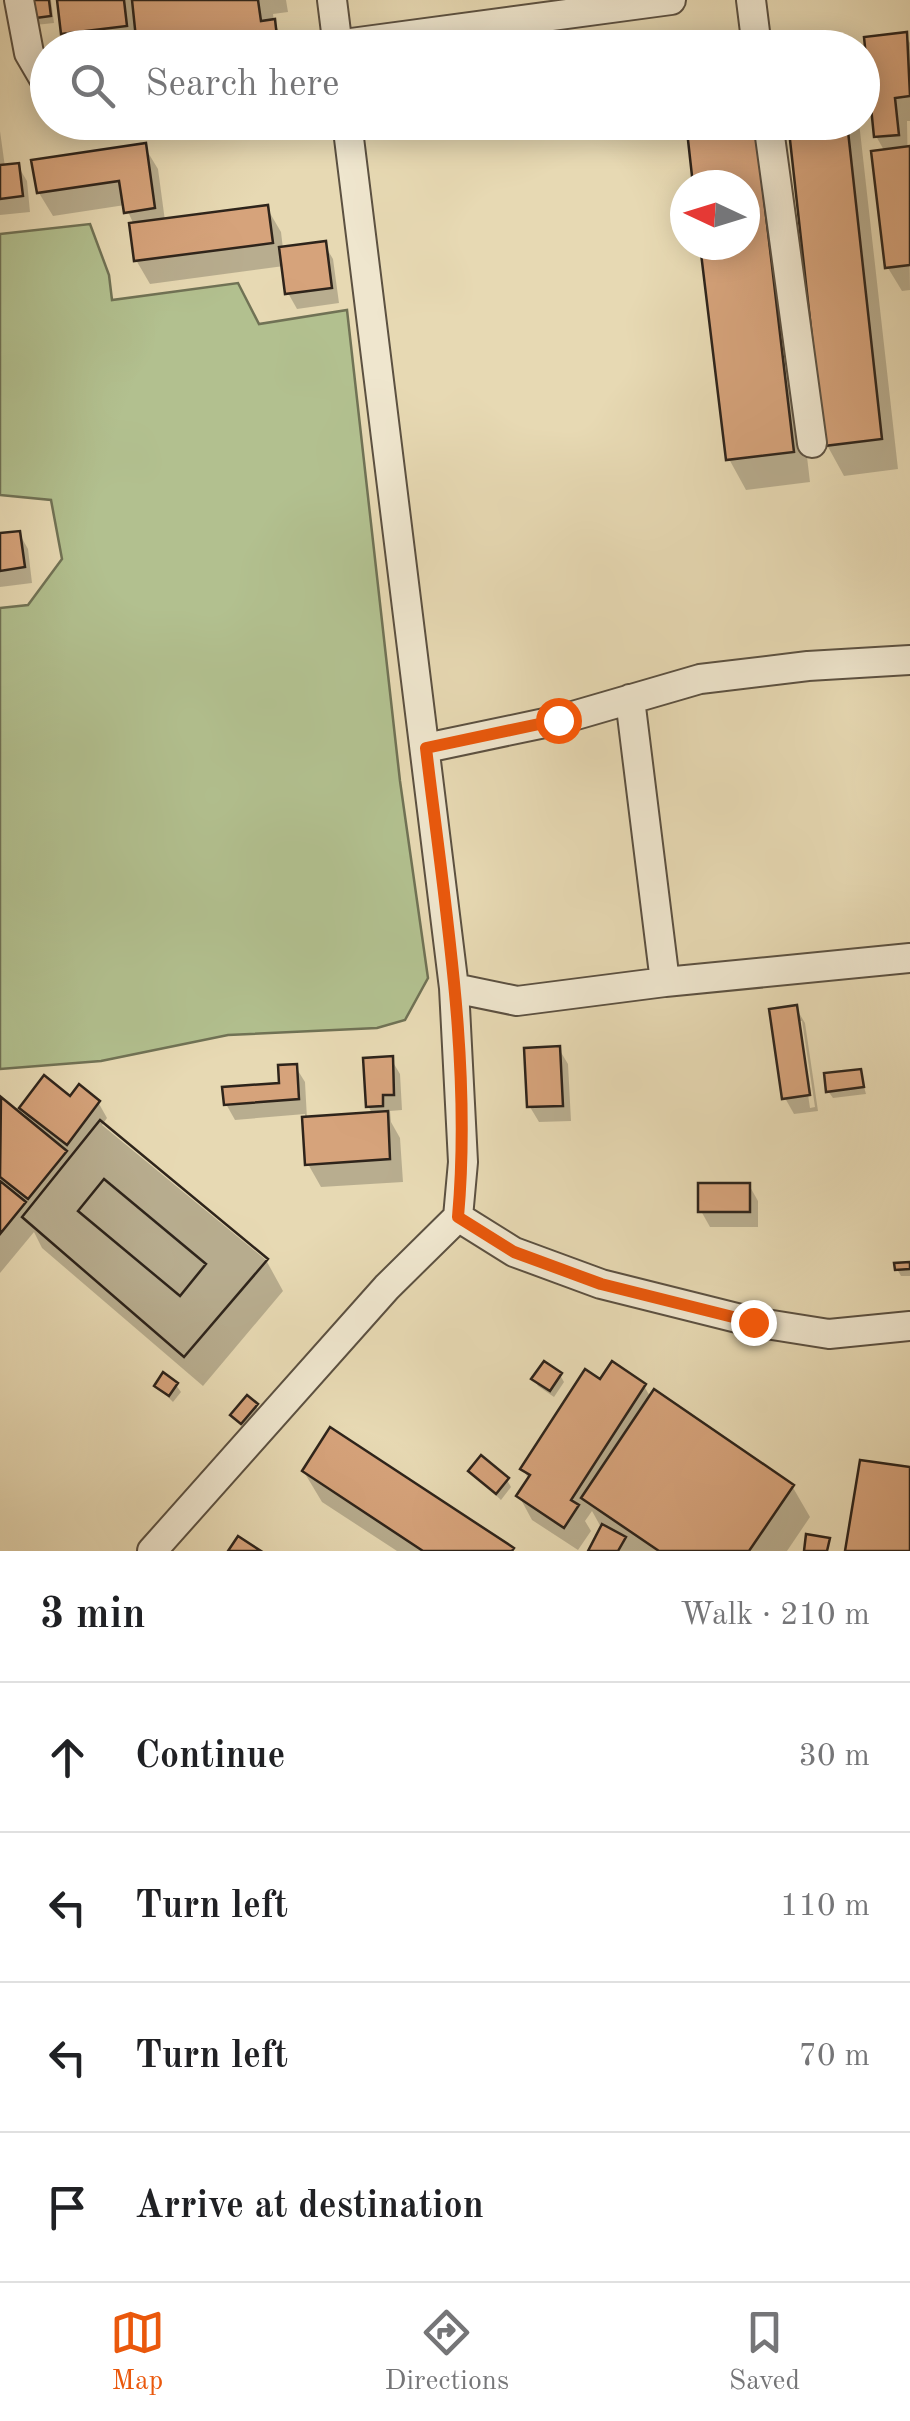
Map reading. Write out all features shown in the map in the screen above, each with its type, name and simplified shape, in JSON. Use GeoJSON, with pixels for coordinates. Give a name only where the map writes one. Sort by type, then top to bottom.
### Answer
{"type":"FeatureCollection","features":[{"type":"Feature","properties":{"kind":"street"},"geometry":{"type":"LineString","coordinates":[[19,0],[30,53]]}},
{"type":"Feature","properties":{"kind":"street"},"geometry":{"type":"LineString","coordinates":[[331,30],[332,0]]}},
{"type":"Feature","properties":{"kind":"street"},"geometry":{"type":"LineString","coordinates":[[402,30],[483,12],[671,0]]}},
{"type":"Feature","properties":{"kind":"street"},"geometry":{"type":"LineString","coordinates":[[751,0],[755,30]]}},
{"type":"Feature","properties":{"kind":"street"},"geometry":{"type":"LineString","coordinates":[[152,1551],[387,1287],[458,1217],[463,1162],[454,988],[350,140]]}},
{"type":"Feature","properties":{"kind":"street"},"geometry":{"type":"LineString","coordinates":[[770,140],[812,442]]}},
{"type":"Feature","properties":{"kind":"street"},"geometry":{"type":"LineString","coordinates":[[426,748],[558,720],[700,679],[808,666],[910,660]]}},
{"type":"Feature","properties":{"kind":"street"},"geometry":{"type":"LineString","coordinates":[[630,699],[665,982]]}},
{"type":"Feature","properties":{"kind":"street"},"geometry":{"type":"LineString","coordinates":[[454,988],[517,1002],[665,982],[910,958]]}},
{"type":"Feature","properties":{"kind":"street"},"geometry":{"type":"LineString","coordinates":[[458,1217],[514,1252],[601,1284],[753,1322],[829,1334],[910,1326]]}},
{"type":"Feature","properties":{"kind":"green space"},"geometry":{"type":"Polygon","coordinates":[[[90,224],[109,275],[112,300],[238,283],[259,324],[347,310],[400,781],[428,978],[405,1020],[377,1028],[228,1035],[101,1061],[0,1069],[0,608],[28,605],[62,559],[51,500],[0,495],[0,234],[90,224]]]}},
{"type":"Feature","properties":{"kind":"building"},"geometry":{"type":"Polygon","coordinates":[[[26,0],[49,0],[51,16],[28,19],[26,0]]]}},
{"type":"Feature","properties":{"kind":"building"},"geometry":{"type":"Polygon","coordinates":[[[57,0],[124,0],[127,26],[61,30],[57,0]]]}},
{"type":"Feature","properties":{"kind":"building"},"geometry":{"type":"Polygon","coordinates":[[[132,0],[258,0],[261,21],[275,19],[276,30],[135,30],[132,0]]]}},
{"type":"Feature","properties":{"kind":"building"},"geometry":{"type":"Polygon","coordinates":[[[907,32],[910,96],[895,98],[899,135],[880,137],[880,35],[907,32]]]}},
{"type":"Feature","properties":{"kind":"building"},"geometry":{"type":"Polygon","coordinates":[[[688,140],[757,140],[794,452],[726,460],[702,260],[760,260],[760,170],[691,170],[688,140]]]}},
{"type":"Feature","properties":{"kind":"building"},"geometry":{"type":"Polygon","coordinates":[[[790,140],[849,140],[882,439],[824,446],[790,140]]]}},
{"type":"Feature","properties":{"kind":"building"},"geometry":{"type":"Polygon","coordinates":[[[146,143],[155,208],[124,213],[119,181],[37,193],[31,160],[146,143]]]}},
{"type":"Feature","properties":{"kind":"building"},"geometry":{"type":"Polygon","coordinates":[[[910,146],[910,265],[885,268],[871,151],[910,146]]]}},
{"type":"Feature","properties":{"kind":"building"},"geometry":{"type":"Polygon","coordinates":[[[19,163],[23,196],[0,199],[0,165],[19,163]]]}},
{"type":"Feature","properties":{"kind":"building"},"geometry":{"type":"Polygon","coordinates":[[[268,205],[273,243],[134,261],[129,223],[268,205]]]}},
{"type":"Feature","properties":{"kind":"building"},"geometry":{"type":"Polygon","coordinates":[[[326,241],[332,288],[285,294],[279,247],[326,241]]]}},
{"type":"Feature","properties":{"kind":"building"},"geometry":{"type":"Polygon","coordinates":[[[20,531],[25,567],[0,571],[0,533],[20,531]]]}},
{"type":"Feature","properties":{"kind":"building"},"geometry":{"type":"Polygon","coordinates":[[[797,1005],[810,1095],[782,1099],[769,1009],[797,1005]]]}},
{"type":"Feature","properties":{"kind":"building"},"geometry":{"type":"Polygon","coordinates":[[[560,1046],[563,1106],[527,1107],[524,1048],[560,1046]]]}},
{"type":"Feature","properties":{"kind":"building"},"geometry":{"type":"Polygon","coordinates":[[[393,1056],[394,1095],[383,1095],[383,1106],[366,1107],[363,1058],[393,1056]]]}},
{"type":"Feature","properties":{"kind":"building"},"geometry":{"type":"Polygon","coordinates":[[[297,1064],[299,1099],[224,1105],[222,1087],[279,1083],[278,1065],[297,1064]]]}},
{"type":"Feature","properties":{"kind":"building"},"geometry":{"type":"Polygon","coordinates":[[[861,1069],[864,1087],[826,1092],[824,1073],[861,1069]]]}},
{"type":"Feature","properties":{"kind":"building"},"geometry":{"type":"Polygon","coordinates":[[[44,1075],[70,1096],[79,1084],[100,1101],[67,1145],[19,1108],[44,1075]]]}},
{"type":"Feature","properties":{"kind":"building"},"geometry":{"type":"Polygon","coordinates":[[[1,1097],[67,1151],[28,1199],[0,1177],[1,1097]]]}},
{"type":"Feature","properties":{"kind":"building"},"geometry":{"type":"Polygon","coordinates":[[[388,1111],[390,1159],[305,1165],[302,1117],[388,1111]]]}},
{"type":"Feature","properties":{"kind":"building"},"geometry":{"type":"Polygon","coordinates":[[[100,1120],[268,1259],[184,1357],[22,1217],[100,1120]],[[104,1179],[78,1211],[180,1296],[206,1264],[104,1179]]]}},
{"type":"Feature","properties":{"kind":"building"},"geometry":{"type":"Polygon","coordinates":[[[100,1120],[268,1259],[184,1357],[22,1217],[100,1120]]]}},
{"type":"Feature","properties":{"kind":"building"},"geometry":{"type":"Polygon","coordinates":[[[104,1179],[206,1264],[180,1296],[78,1211],[104,1179]]]}},
{"type":"Feature","properties":{"kind":"building"},"geometry":{"type":"Polygon","coordinates":[[[0,1181],[26,1202],[0,1234],[0,1181]]]}},
{"type":"Feature","properties":{"kind":"building"},"geometry":{"type":"Polygon","coordinates":[[[698,1183],[750,1183],[750,1212],[698,1212],[698,1183]]]}},
{"type":"Feature","properties":{"kind":"building"},"geometry":{"type":"Polygon","coordinates":[[[910,1262],[910,1269],[895,1270],[894,1263],[910,1262]]]}},
{"type":"Feature","properties":{"kind":"building"},"geometry":{"type":"Polygon","coordinates":[[[544,1361],[562,1373],[550,1391],[531,1379],[544,1361]]]}},
{"type":"Feature","properties":{"kind":"building"},"geometry":{"type":"Polygon","coordinates":[[[612,1361],[646,1384],[571,1500],[579,1505],[564,1528],[516,1496],[530,1475],[520,1469],[585,1369],[600,1379],[612,1361]]]}},
{"type":"Feature","properties":{"kind":"building"},"geometry":{"type":"Polygon","coordinates":[[[163,1372],[178,1383],[169,1396],[154,1386],[163,1372]]]}},
{"type":"Feature","properties":{"kind":"building"},"geometry":{"type":"Polygon","coordinates":[[[654,1389],[794,1485],[749,1551],[659,1551],[581,1498],[654,1389]]]}},
{"type":"Feature","properties":{"kind":"building"},"geometry":{"type":"Polygon","coordinates":[[[247,1395],[258,1404],[241,1424],[230,1415],[247,1395]]]}},
{"type":"Feature","properties":{"kind":"building"},"geometry":{"type":"Polygon","coordinates":[[[330,1427],[514,1548],[512,1551],[423,1551],[302,1471],[330,1427]]]}},
{"type":"Feature","properties":{"kind":"building"},"geometry":{"type":"Polygon","coordinates":[[[481,1455],[509,1478],[496,1494],[468,1471],[481,1455]]]}},
{"type":"Feature","properties":{"kind":"building"},"geometry":{"type":"Polygon","coordinates":[[[860,1460],[910,1467],[910,1551],[845,1551],[860,1460]]]}},
{"type":"Feature","properties":{"kind":"building"},"geometry":{"type":"Polygon","coordinates":[[[602,1524],[626,1537],[618,1551],[588,1551],[602,1524]]]}},
{"type":"Feature","properties":{"kind":"building"},"geometry":{"type":"Polygon","coordinates":[[[806,1534],[830,1538],[827,1551],[804,1551],[806,1534]]]}},
{"type":"Feature","properties":{"kind":"building"},"geometry":{"type":"Polygon","coordinates":[[[238,1536],[261,1551],[228,1551],[238,1536]]]}},
{"type":"Feature","properties":{"kind":"route"},"geometry":{"type":"LineString","coordinates":[[558,720],[426,748],[454,988],[463,1162],[458,1217],[514,1252],[601,1284],[753,1322]]}}]}
